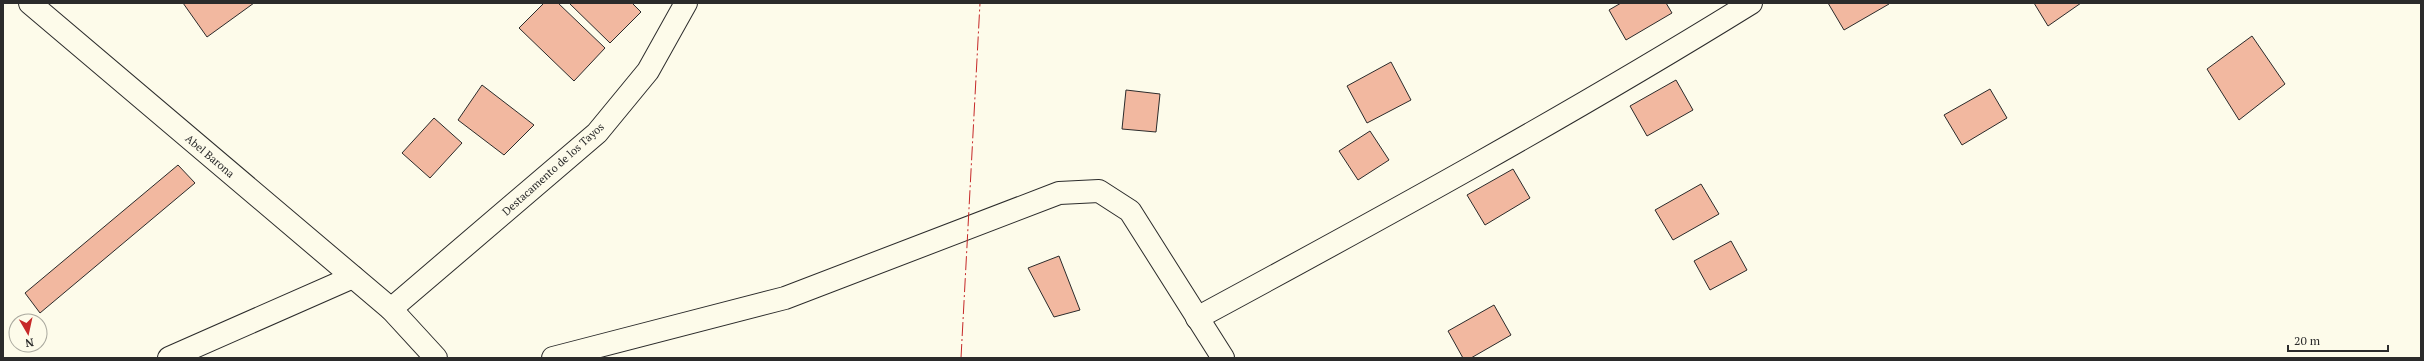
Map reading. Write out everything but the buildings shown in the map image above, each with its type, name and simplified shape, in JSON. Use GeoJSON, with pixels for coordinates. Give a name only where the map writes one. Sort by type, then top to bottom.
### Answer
{"type":"FeatureCollection","features":[{"type":"Feature","properties":{"kind":"street","name":"Abel Barona"},"geometry":{"type":"LineString","coordinates":[[30,3],[391,309],[436,358]]}},
{"type":"Feature","properties":{"kind":"street","name":"Destacamento de los Tayos"},"geometry":{"type":"LineString","coordinates":[[391,309],[597,133],[648,71],[686,3]]}},
{"type":"Feature","properties":{"kind":"street"},"geometry":{"type":"LineString","coordinates":[[1198,318],[1469,170],[1675,50],[1751,3]]}},
{"type":"Feature","properties":{"kind":"street"},"geometry":{"type":"LineString","coordinates":[[554,358],[784,298],[1059,193],[1099,191],[1130,211],[1223,358]]}},
{"type":"Feature","properties":{"kind":"street"},"geometry":{"type":"LineString","coordinates":[[169,358],[353,277]]}},
{"type":"Feature","properties":{"kind":"power"},"geometry":{"type":"LineString","coordinates":[[961,358],[980,3]]}}]}
